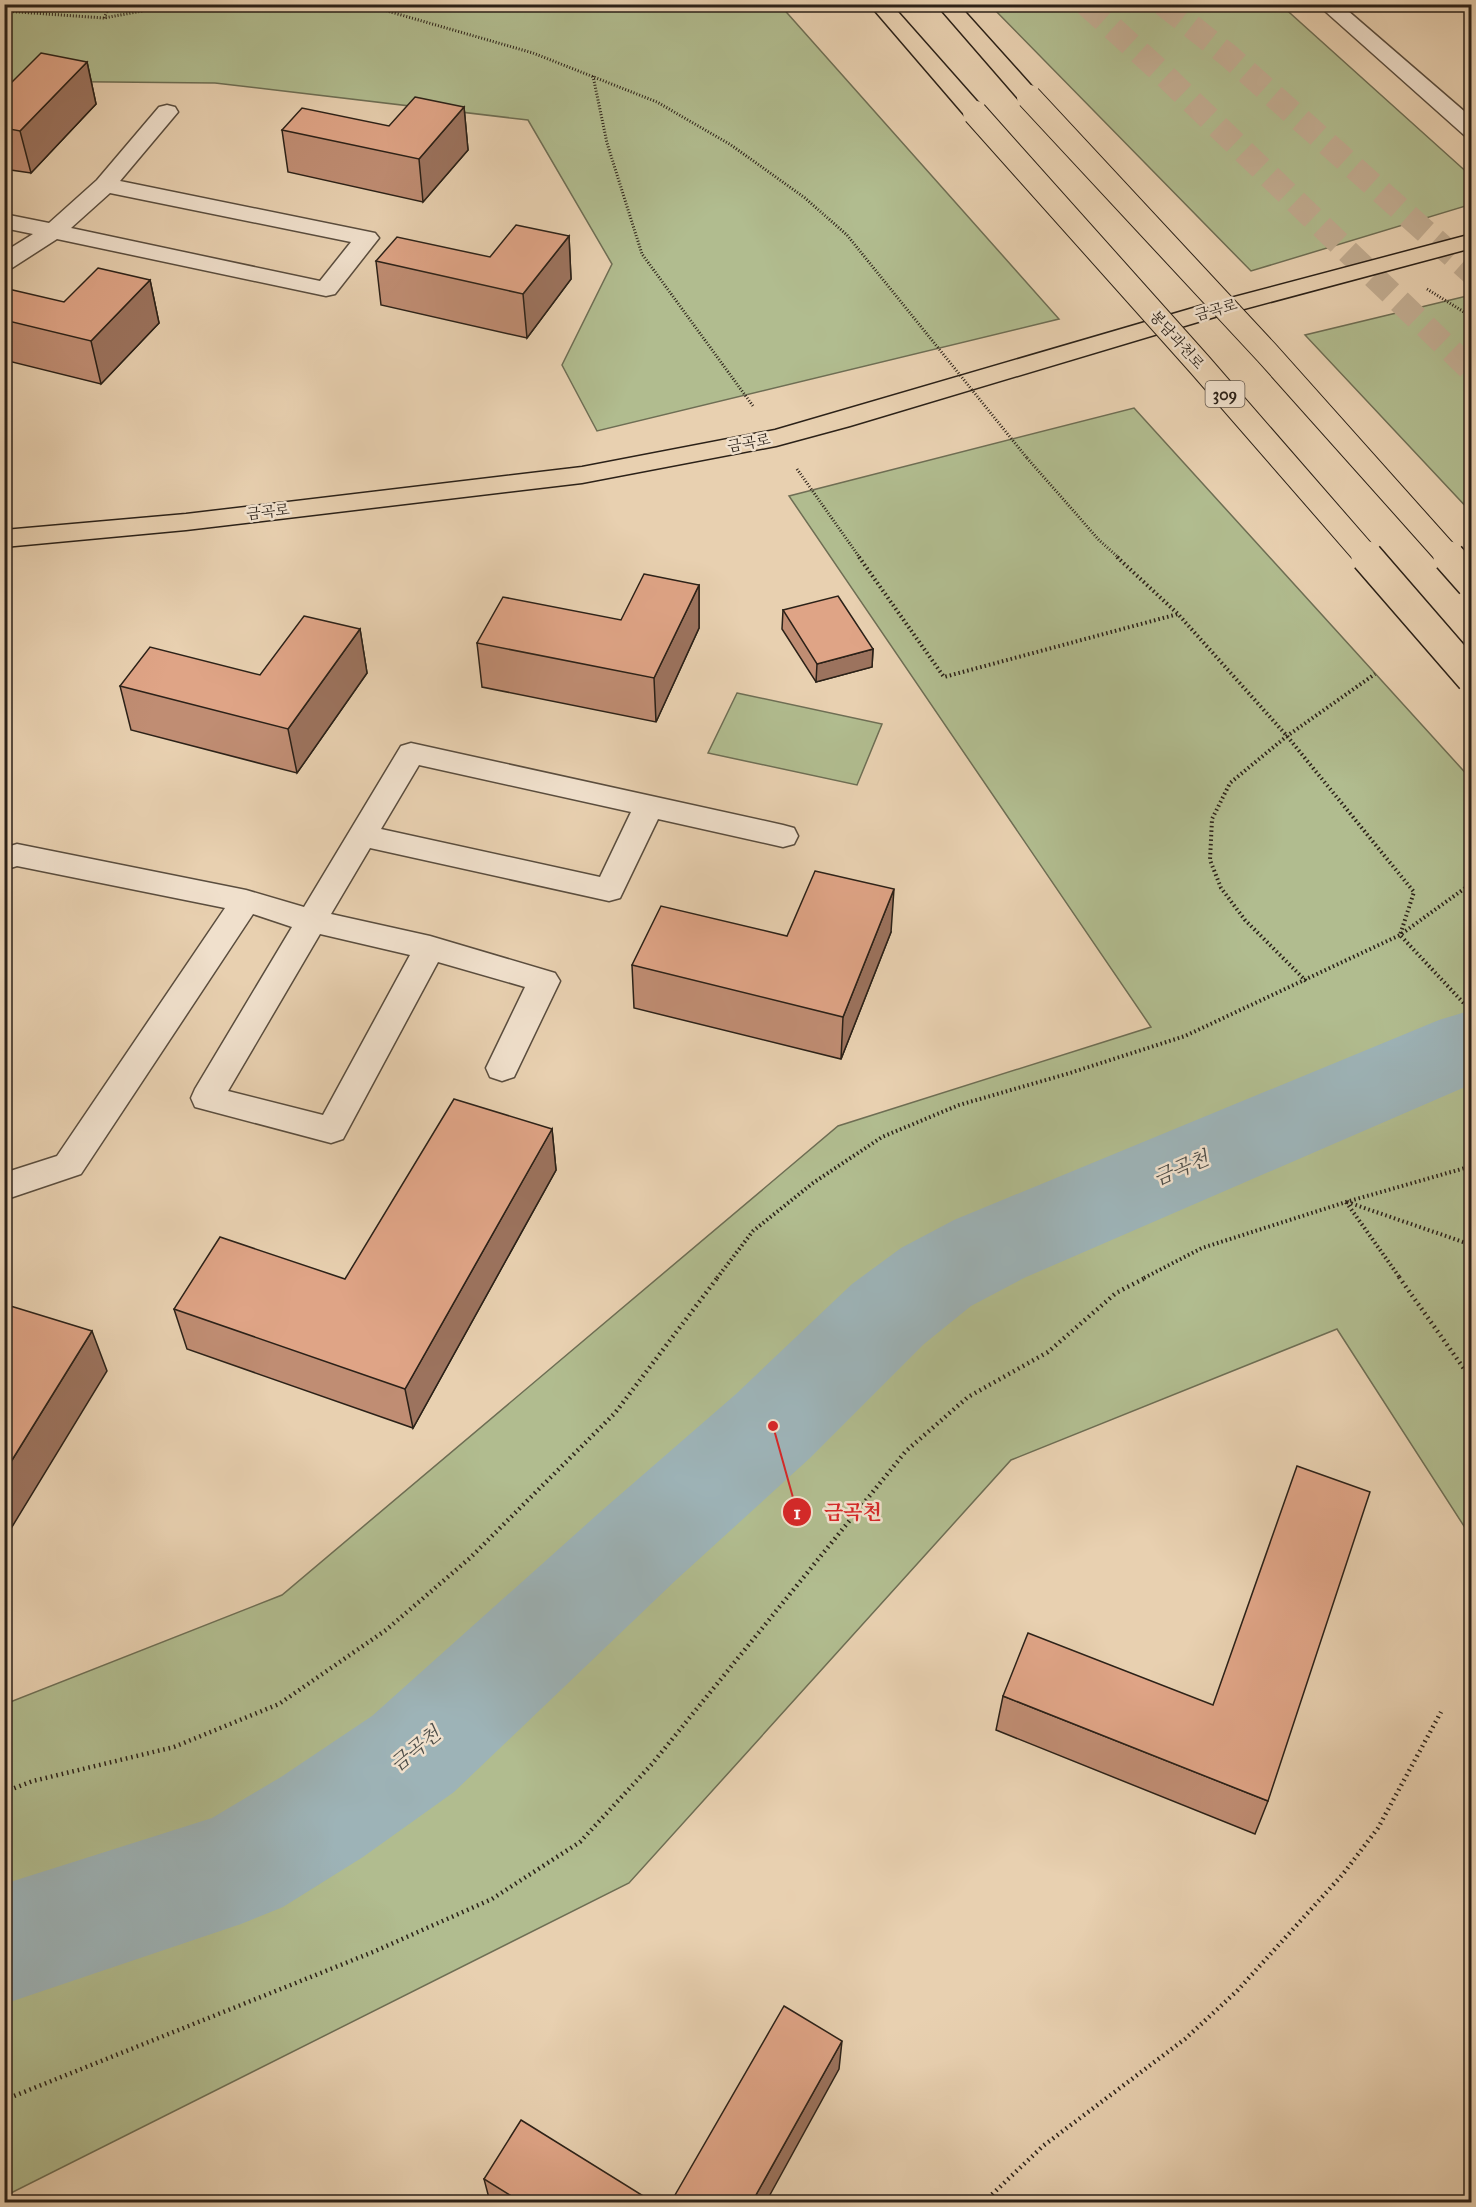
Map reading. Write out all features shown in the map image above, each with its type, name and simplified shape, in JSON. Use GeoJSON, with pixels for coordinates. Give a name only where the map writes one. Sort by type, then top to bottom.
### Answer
{"type":"FeatureCollection","features":[{"type":"Feature","properties":{"kind":"main road","name":"봉담과천로"},"geometry":{"type":"LineString","coordinates":[[879,4],[1207,374],[1472,678]]}},
{"type":"Feature","properties":{"kind":"main road"},"geometry":{"type":"LineString","coordinates":[[946,4],[1029,97],[1267,353],[1472,583]]}},
{"type":"Feature","properties":{"kind":"main road","name":"금곡로"},"geometry":{"type":"LineString","coordinates":[[4,539],[186,522],[582,475],[776,438],[841,421],[1209,311],[1472,241]]}},
{"type":"Feature","properties":{"kind":"street"},"geometry":{"type":"LineString","coordinates":[[1327,4],[1472,130]]}},
{"type":"Feature","properties":{"kind":"street"},"geometry":{"type":"LineString","coordinates":[[4,263],[54,231],[105,185],[167,112]]}},
{"type":"Feature","properties":{"kind":"street"},"geometry":{"type":"LineString","coordinates":[[4,221],[326,288],[367,238],[105,185]]}},
{"type":"Feature","properties":{"kind":"street"},"geometry":{"type":"LineString","coordinates":[[430,948],[331,1130],[207,1098],[411,753],[783,836]]}},
{"type":"Feature","properties":{"kind":"street"},"geometry":{"type":"LineString","coordinates":[[362,835],[609,890],[649,806]]}},
{"type":"Feature","properties":{"kind":"street"},"geometry":{"type":"LineString","coordinates":[[4,859],[17,855],[246,902],[311,921],[430,948],[544,981],[502,1068]]}},
{"type":"Feature","properties":{"kind":"street"},"geometry":{"type":"LineString","coordinates":[[4,1187],[69,1165],[246,902]]}},
{"type":"Feature","properties":{"kind":"path"},"geometry":{"type":"LineString","coordinates":[[104,18],[111,4]]}},
{"type":"Feature","properties":{"kind":"path"},"geometry":{"type":"LineString","coordinates":[[4,12],[104,18],[180,4]]}},
{"type":"Feature","properties":{"kind":"path"},"geometry":{"type":"LineString","coordinates":[[363,4],[533,53],[657,102],[731,145],[805,198],[847,235],[1027,458],[1099,540],[1178,614],[1287,736],[1414,892],[1400,935]]}},
{"type":"Feature","properties":{"kind":"path"},"geometry":{"type":"LineString","coordinates":[[593,76],[607,143],[642,254],[776,438],[944,677],[1178,614]]}},
{"type":"Feature","properties":{"kind":"path"},"geometry":{"type":"LineString","coordinates":[[1306,981],[1245,920],[1221,888],[1210,861],[1212,819],[1230,783],[1287,736],[1375,674]]}},
{"type":"Feature","properties":{"kind":"path"},"geometry":{"type":"LineString","coordinates":[[4,1792],[33,1781],[174,1747],[279,1704],[386,1630],[470,1558],[615,1413],[753,1231],[813,1183],[882,1137],[959,1105],[1185,1036],[1400,935],[1472,883]]}},
{"type":"Feature","properties":{"kind":"path"},"geometry":{"type":"LineString","coordinates":[[1400,935],[1472,1012]]}},
{"type":"Feature","properties":{"kind":"path"},"geometry":{"type":"LineString","coordinates":[[4,2100],[373,1952],[492,1899],[580,1842],[652,1764],[906,1451],[968,1397],[1048,1352],[1116,1293],[1202,1248],[1347,1202],[1472,1166]]}},
{"type":"Feature","properties":{"kind":"path"},"geometry":{"type":"LineString","coordinates":[[1347,1202],[1472,1245]]}},
{"type":"Feature","properties":{"kind":"path"},"geometry":{"type":"LineString","coordinates":[[1347,1202],[1472,1380]]}},
{"type":"Feature","properties":{"kind":"path"},"geometry":{"type":"LineString","coordinates":[[984,2202],[1043,2146],[1185,2039],[1237,1991],[1343,1874],[1378,1828],[1441,1712]]}},
{"type":"Feature","properties":{"kind":"green space"},"geometry":{"type":"Polygon","coordinates":[[[5,5],[780,5],[1059,319],[597,431],[562,365],[612,264],[528,120],[215,83],[5,81],[5,5]]]}},
{"type":"Feature","properties":{"kind":"green space"},"geometry":{"type":"Polygon","coordinates":[[[990,5],[1281,5],[1471,176],[1471,201],[1469,205],[1251,271],[990,5]]]}},
{"type":"Feature","properties":{"kind":"green space"},"geometry":{"type":"Polygon","coordinates":[[[1472,295],[1471,512],[1305,335],[1472,295]]]}},
{"type":"Feature","properties":{"kind":"green space"},"geometry":{"type":"Polygon","coordinates":[[[1134,408],[1471,779],[1471,1537],[1337,1329],[1011,1460],[629,1883],[5,2196],[5,1704],[282,1595],[838,1126],[1151,1027],[789,496],[1134,408]]]}},
{"type":"Feature","properties":{"kind":"green space"},"geometry":{"type":"Polygon","coordinates":[[[737,693],[882,724],[857,785],[708,753],[737,693]]]}},
{"type":"Feature","properties":{"kind":"building"},"geometry":{"type":"Polygon","coordinates":[[[41,53],[87,62],[20,131],[4,128],[4,90],[41,53]]]}},
{"type":"Feature","properties":{"kind":"building"},"geometry":{"type":"Polygon","coordinates":[[[415,97],[464,107],[419,159],[282,130],[302,108],[389,126],[415,97]]]}},
{"type":"Feature","properties":{"kind":"building"},"geometry":{"type":"Polygon","coordinates":[[[516,225],[569,236],[523,294],[376,261],[397,237],[490,257],[516,225]]]}},
{"type":"Feature","properties":{"kind":"building"},"geometry":{"type":"Polygon","coordinates":[[[98,268],[150,280],[91,341],[4,320],[4,288],[64,302],[98,268]]]}},
{"type":"Feature","properties":{"kind":"building"},"geometry":{"type":"Polygon","coordinates":[[[644,574],[699,585],[654,678],[477,643],[503,597],[621,620],[644,574]]]}},
{"type":"Feature","properties":{"kind":"building"},"geometry":{"type":"Polygon","coordinates":[[[838,596],[873,649],[817,664],[783,610],[838,596]]]}},
{"type":"Feature","properties":{"kind":"building"},"geometry":{"type":"Polygon","coordinates":[[[304,616],[360,629],[288,729],[120,686],[150,647],[260,675],[304,616]]]}},
{"type":"Feature","properties":{"kind":"building"},"geometry":{"type":"Polygon","coordinates":[[[815,871],[894,889],[843,1017],[632,965],[661,906],[787,936],[815,871]]]}},
{"type":"Feature","properties":{"kind":"building"},"geometry":{"type":"Polygon","coordinates":[[[454,1099],[552,1129],[405,1389],[174,1309],[220,1237],[345,1279],[454,1099]]]}},
{"type":"Feature","properties":{"kind":"building"},"geometry":{"type":"Polygon","coordinates":[[[4,1304],[92,1331],[4,1473],[4,1304]]]}},
{"type":"Feature","properties":{"kind":"building"},"geometry":{"type":"Polygon","coordinates":[[[1297,1466],[1370,1492],[1268,1801],[1003,1696],[1028,1633],[1213,1705],[1297,1466]]]}},
{"type":"Feature","properties":{"kind":"building"},"geometry":{"type":"Polygon","coordinates":[[[784,2006],[842,2041],[752,2202],[671,2202],[784,2006]]]}},
{"type":"Feature","properties":{"kind":"building"},"geometry":{"type":"Polygon","coordinates":[[[521,2120],[653,2202],[521,2202],[484,2179],[521,2120]]]}},
{"type":"Feature","properties":{"kind":"waterway","name":"금곡천"},"geometry":{"type":"LineString","coordinates":[[4,1944],[241,1866],[322,1817],[413,1754],[637,1547],[773,1426],[888,1314],[936,1277],[989,1249],[1472,1045]]}},
{"type":"Feature","properties":{"kind":"tunnel"},"geometry":{"type":"LineString","coordinates":[[1086,4],[1161,72],[1472,371]]}},
{"type":"Feature","properties":{"kind":"tunnel"},"geometry":{"type":"LineString","coordinates":[[1163,4],[1229,56],[1472,273]]}},
{"type":"Feature","properties":{"kind":"place","name":"금곡천"},"geometry":{"type":"Point","coordinates":[773,1426]}}]}
